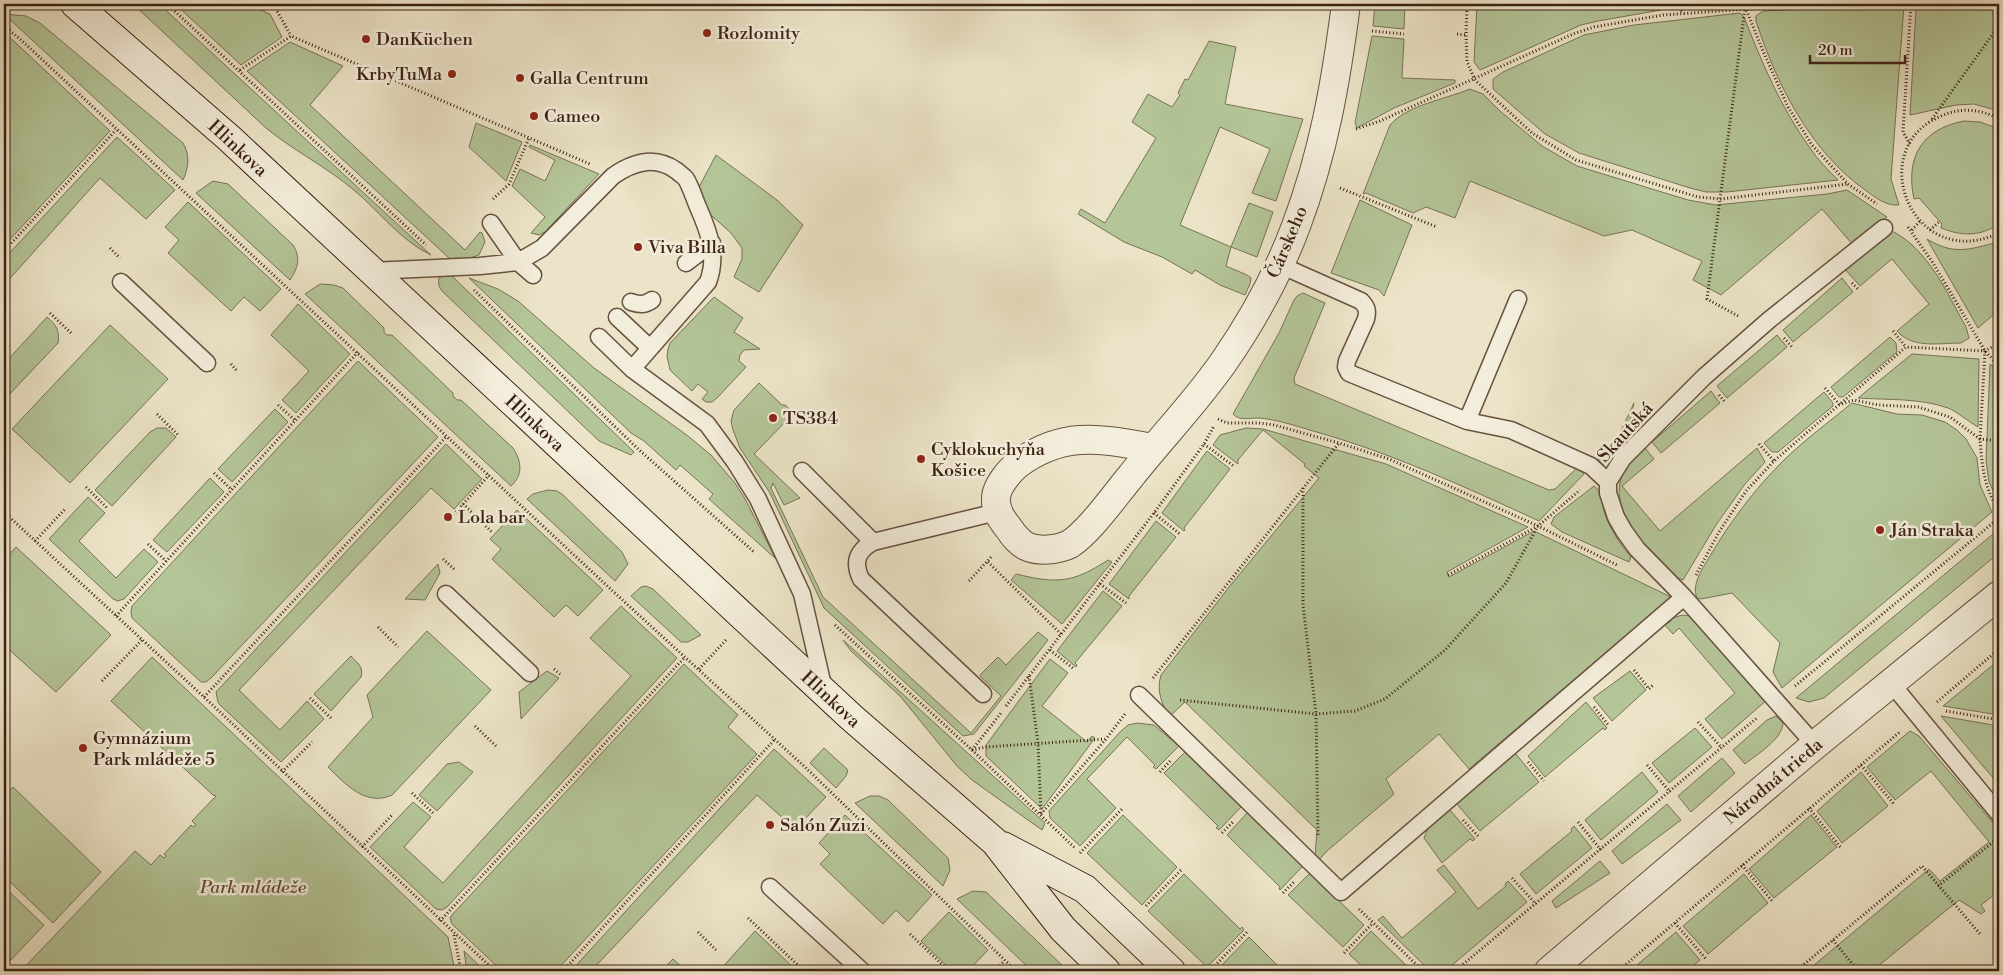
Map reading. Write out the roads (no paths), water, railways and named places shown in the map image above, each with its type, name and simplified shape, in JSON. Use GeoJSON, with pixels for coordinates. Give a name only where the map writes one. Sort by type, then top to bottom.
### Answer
{"type":"FeatureCollection","features":[{"type":"Feature","properties":{"kind":"main road","name":"Hlinkova"},"geometry":{"type":"LineString","coordinates":[[75,4],[228,138],[664,545],[892,754],[995,842],[1063,929],[1106,971]]}},
{"type":"Feature","properties":{"kind":"main road","name":"Čárskeho"},"geometry":{"type":"LineString","coordinates":[[997,512],[1011,532],[1025,546],[1050,550],[1070,544],[1089,526],[1193,402],[1223,363],[1256,312],[1280,265],[1311,183],[1327,128],[1346,4]]}},
{"type":"Feature","properties":{"kind":"main road"},"geometry":{"type":"LineString","coordinates":[[997,512],[996,495],[1003,480],[1013,468],[1044,448],[1063,441],[1107,440],[1154,448]]}},
{"type":"Feature","properties":{"kind":"main road","name":"Národná trieda"},"geometry":{"type":"LineString","coordinates":[[1550,971],[1815,746],[1999,595]]}},
{"type":"Feature","properties":{"kind":"main road","name":"Hlinkova"},"geometry":{"type":"LineString","coordinates":[[995,842],[1085,889],[1171,971]]}},
{"type":"Feature","properties":{"kind":"lane"},"geometry":{"type":"LineString","coordinates":[[371,270],[518,262],[546,252],[612,176],[622,169],[641,162],[663,163],[673,168],[685,178],[705,222],[712,243],[713,269],[708,282],[632,369]]}},
{"type":"Feature","properties":{"kind":"lane"},"geometry":{"type":"LineString","coordinates":[[491,223],[518,262],[533,275]]}},
{"type":"Feature","properties":{"kind":"lane","name":"Skautská"},"geometry":{"type":"LineString","coordinates":[[1815,746],[1684,597],[1637,549],[1624,531],[1612,505],[1608,482],[1623,458],[1704,378],[1759,328],[1884,228]]}},
{"type":"Feature","properties":{"kind":"lane"},"geometry":{"type":"LineString","coordinates":[[686,263],[712,243]]}},
{"type":"Feature","properties":{"kind":"lane"},"geometry":{"type":"LineString","coordinates":[[1280,265],[1361,301],[1366,306],[1366,319],[1347,361],[1346,367],[1349,373],[1467,422],[1511,430],[1591,466],[1608,482]]}},
{"type":"Feature","properties":{"kind":"lane"},"geometry":{"type":"LineString","coordinates":[[121,282],[206,363]]}},
{"type":"Feature","properties":{"kind":"lane"},"geometry":{"type":"LineString","coordinates":[[1467,422],[1518,299]]}},
{"type":"Feature","properties":{"kind":"lane"},"geometry":{"type":"LineString","coordinates":[[631,302],[639,305],[646,304],[652,300]]}},
{"type":"Feature","properties":{"kind":"lane"},"geometry":{"type":"LineString","coordinates":[[617,317],[650,348]]}},
{"type":"Feature","properties":{"kind":"lane"},"geometry":{"type":"LineString","coordinates":[[599,337],[632,369],[707,424],[735,462],[758,499],[802,594],[825,692]]}},
{"type":"Feature","properties":{"kind":"lane"},"geometry":{"type":"LineString","coordinates":[[802,471],[873,542]]}},
{"type":"Feature","properties":{"kind":"lane"},"geometry":{"type":"LineString","coordinates":[[983,694],[861,579],[856,568],[861,551],[873,542],[997,512]]}},
{"type":"Feature","properties":{"kind":"lane"},"geometry":{"type":"LineString","coordinates":[[446,594],[530,673]]}},
{"type":"Feature","properties":{"kind":"lane"},"geometry":{"type":"LineString","coordinates":[[1139,695],[1341,892],[1684,597]]}},
{"type":"Feature","properties":{"kind":"lane"},"geometry":{"type":"LineString","coordinates":[[1891,683],[1924,712],[1999,814]]}},
{"type":"Feature","properties":{"kind":"lane"},"geometry":{"type":"LineString","coordinates":[[770,887],[862,971]]}},
{"type":"Feature","properties":{"kind":"place","name":"Rozlomity"},"geometry":{"type":"Point","coordinates":[707,33]}},
{"type":"Feature","properties":{"kind":"place","name":"DanKüchen"},"geometry":{"type":"Point","coordinates":[366,39]}},
{"type":"Feature","properties":{"kind":"place","name":"KrbyTuMa"},"geometry":{"type":"Point","coordinates":[452,74]}},
{"type":"Feature","properties":{"kind":"place","name":"Galla Centrum"},"geometry":{"type":"Point","coordinates":[520,78]}},
{"type":"Feature","properties":{"kind":"place","name":"Cameo"},"geometry":{"type":"Point","coordinates":[534,116]}},
{"type":"Feature","properties":{"kind":"place","name":"Viva Billa"},"geometry":{"type":"Point","coordinates":[638,247]}},
{"type":"Feature","properties":{"kind":"place","name":"TS384"},"geometry":{"type":"Point","coordinates":[773,418]}},
{"type":"Feature","properties":{"kind":"place","name":"Cyklokuchyňa Košice"},"geometry":{"type":"Point","coordinates":[921,459]}},
{"type":"Feature","properties":{"kind":"place","name":"Lola bar"},"geometry":{"type":"Point","coordinates":[448,517]}},
{"type":"Feature","properties":{"kind":"place","name":"Ján Straka"},"geometry":{"type":"Point","coordinates":[1880,530]}},
{"type":"Feature","properties":{"kind":"place","name":"Gymnázium Park mládeže 5"},"geometry":{"type":"Point","coordinates":[83,748]}},
{"type":"Feature","properties":{"kind":"place","name":"Salón Zuzi"},"geometry":{"type":"Point","coordinates":[770,825]}},
{"type":"Feature","properties":{"kind":"park label","name":"Park mládeže"},"geometry":{"type":"Point","coordinates":[253,887]}}]}
